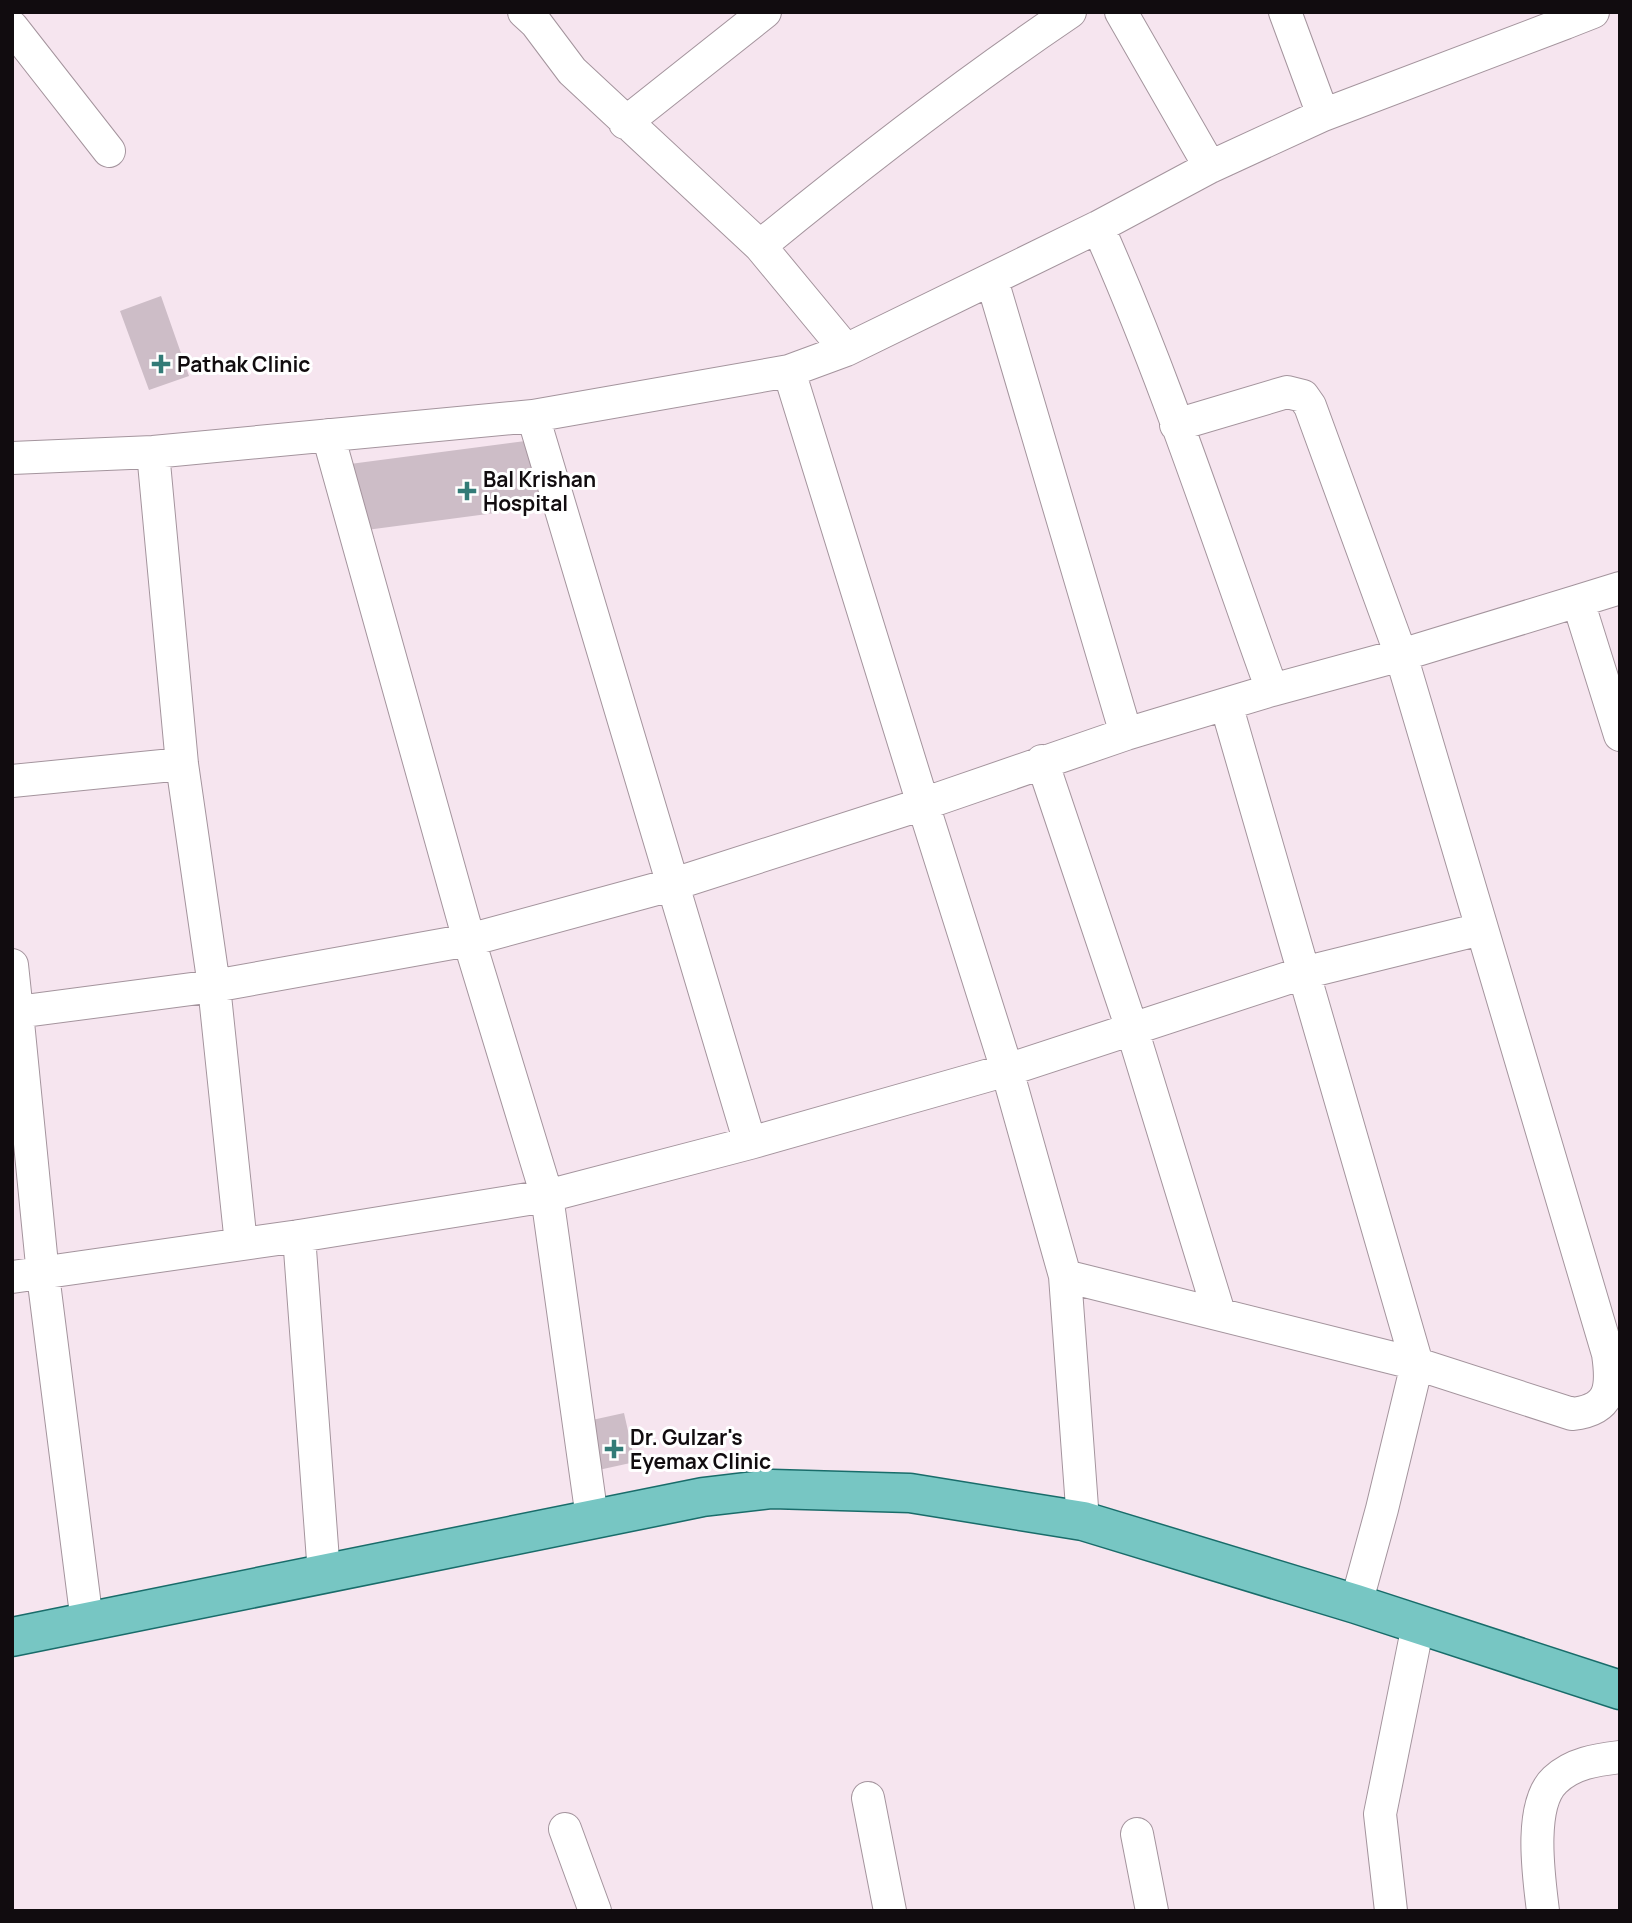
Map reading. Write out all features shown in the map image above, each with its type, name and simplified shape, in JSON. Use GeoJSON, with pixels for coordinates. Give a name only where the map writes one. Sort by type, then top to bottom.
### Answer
{"type":"FeatureCollection","features":[{"type":"Feature","properties":{"kind":"main road"},"geometry":{"type":"LineString","coordinates":[[12,1637],[703,1497],[772,1489],[910,1493],[1083,1521],[1356,1604],[1620,1690]]}},
{"type":"Feature","properties":{"kind":"street"},"geometry":{"type":"LineString","coordinates":[[28,12],[12,24],[109,151]]}},
{"type":"Feature","properties":{"kind":"street"},"geometry":{"type":"LineString","coordinates":[[524,12],[536,23],[572,71],[760,246],[846,350]]}},
{"type":"Feature","properties":{"kind":"street"},"geometry":{"type":"LineString","coordinates":[[625,123],[765,12]]}},
{"type":"Feature","properties":{"kind":"street"},"geometry":{"type":"LineString","coordinates":[[760,246],[846,175],[1009,53],[1070,12]]}},
{"type":"Feature","properties":{"kind":"street"},"geometry":{"type":"LineString","coordinates":[[1121,12],[1210,167]]}},
{"type":"Feature","properties":{"kind":"street"},"geometry":{"type":"LineString","coordinates":[[1284,12],[1324,115]]}},
{"type":"Feature","properties":{"kind":"street"},"geometry":{"type":"LineString","coordinates":[[12,458],[153,452],[533,416],[789,371],[846,350],[1098,227],[1210,167],[1324,115],[1574,16]]}},
{"type":"Feature","properties":{"kind":"street"},"geometry":{"type":"LineString","coordinates":[[1098,227],[1176,425],[1272,690]]}},
{"type":"Feature","properties":{"kind":"street"},"geometry":{"type":"LineString","coordinates":[[992,280],[1125,734]]}},
{"type":"Feature","properties":{"kind":"street"},"geometry":{"type":"LineString","coordinates":[[789,371],[1007,1070],[1065,1276],[1083,1521]]}},
{"type":"Feature","properties":{"kind":"street"},"geometry":{"type":"LineString","coordinates":[[1065,1276],[1417,1364],[1572,1414],[1584,1413],[1600,1405],[1608,1395],[1611,1384],[1608,1354],[1401,655],[1310,407],[1303,396],[1287,392],[1176,425]]}},
{"type":"Feature","properties":{"kind":"street"},"geometry":{"type":"LineString","coordinates":[[533,416],[750,1143]]}},
{"type":"Feature","properties":{"kind":"street"},"geometry":{"type":"LineString","coordinates":[[328,435],[470,940],[547,1196],[592,1518]]}},
{"type":"Feature","properties":{"kind":"street"},"geometry":{"type":"LineString","coordinates":[[153,452],[182,764],[214,986],[241,1244]]}},
{"type":"Feature","properties":{"kind":"street"},"geometry":{"type":"LineString","coordinates":[[15,1012],[214,986],[470,940],[671,885],[923,804],[1125,734],[1401,655],[1620,588]]}},
{"type":"Feature","properties":{"kind":"street"},"geometry":{"type":"LineString","coordinates":[[1578,601],[1620,735]]}},
{"type":"Feature","properties":{"kind":"street"},"geometry":{"type":"LineString","coordinates":[[1226,704],[1417,1364],[1356,1604]]}},
{"type":"Feature","properties":{"kind":"street"},"geometry":{"type":"LineString","coordinates":[[1042,761],[1132,1029],[1219,1313]]}},
{"type":"Feature","properties":{"kind":"street"},"geometry":{"type":"LineString","coordinates":[[12,781],[182,764]]}},
{"type":"Feature","properties":{"kind":"street"},"geometry":{"type":"LineString","coordinates":[[27,1276],[547,1196],[750,1143],[1007,1070],[1303,973],[1481,929]]}},
{"type":"Feature","properties":{"kind":"street"},"geometry":{"type":"LineString","coordinates":[[12,965],[27,1276],[87,1622]]}},
{"type":"Feature","properties":{"kind":"street"},"geometry":{"type":"LineString","coordinates":[[299,1236],[324,1574]]}},
{"type":"Feature","properties":{"kind":"street"},"geometry":{"type":"LineString","coordinates":[[1391,1911],[1380,1814],[1418,1625]]}},
{"type":"Feature","properties":{"kind":"street"},"geometry":{"type":"LineString","coordinates":[[1544,1911],[1538,1867],[1538,1830],[1542,1804],[1553,1782],[1571,1768],[1596,1760],[1620,1757]]}},
{"type":"Feature","properties":{"kind":"street"},"geometry":{"type":"LineString","coordinates":[[868,1798],[890,1911]]}},
{"type":"Feature","properties":{"kind":"street"},"geometry":{"type":"LineString","coordinates":[[565,1829],[595,1911]]}},
{"type":"Feature","properties":{"kind":"street"},"geometry":{"type":"LineString","coordinates":[[1137,1834],[1152,1911]]}},
{"type":"Feature","properties":{"kind":"building"},"geometry":{"type":"Polygon","coordinates":[[[161,296],[189,376],[149,390],[120,311],[161,296]]]}},
{"type":"Feature","properties":{"kind":"building"},"geometry":{"type":"Polygon","coordinates":[[[533,440],[541,507],[359,531],[350,464],[533,440]]]}},
{"type":"Feature","properties":{"kind":"building"},"geometry":{"type":"Polygon","coordinates":[[[624,1413],[635,1462],[594,1471],[583,1422],[624,1413]]]}},
{"type":"Feature","properties":{"kind":"place","name":"Pathak Clinic"},"geometry":{"type":"Point","coordinates":[161,364]}},
{"type":"Feature","properties":{"kind":"place","name":"Bal Krishan Hospital"},"geometry":{"type":"Point","coordinates":[467,491]}},
{"type":"Feature","properties":{"kind":"place","name":"Dr. Gulzar's Eyemax Clinic"},"geometry":{"type":"Point","coordinates":[614,1449]}}]}
